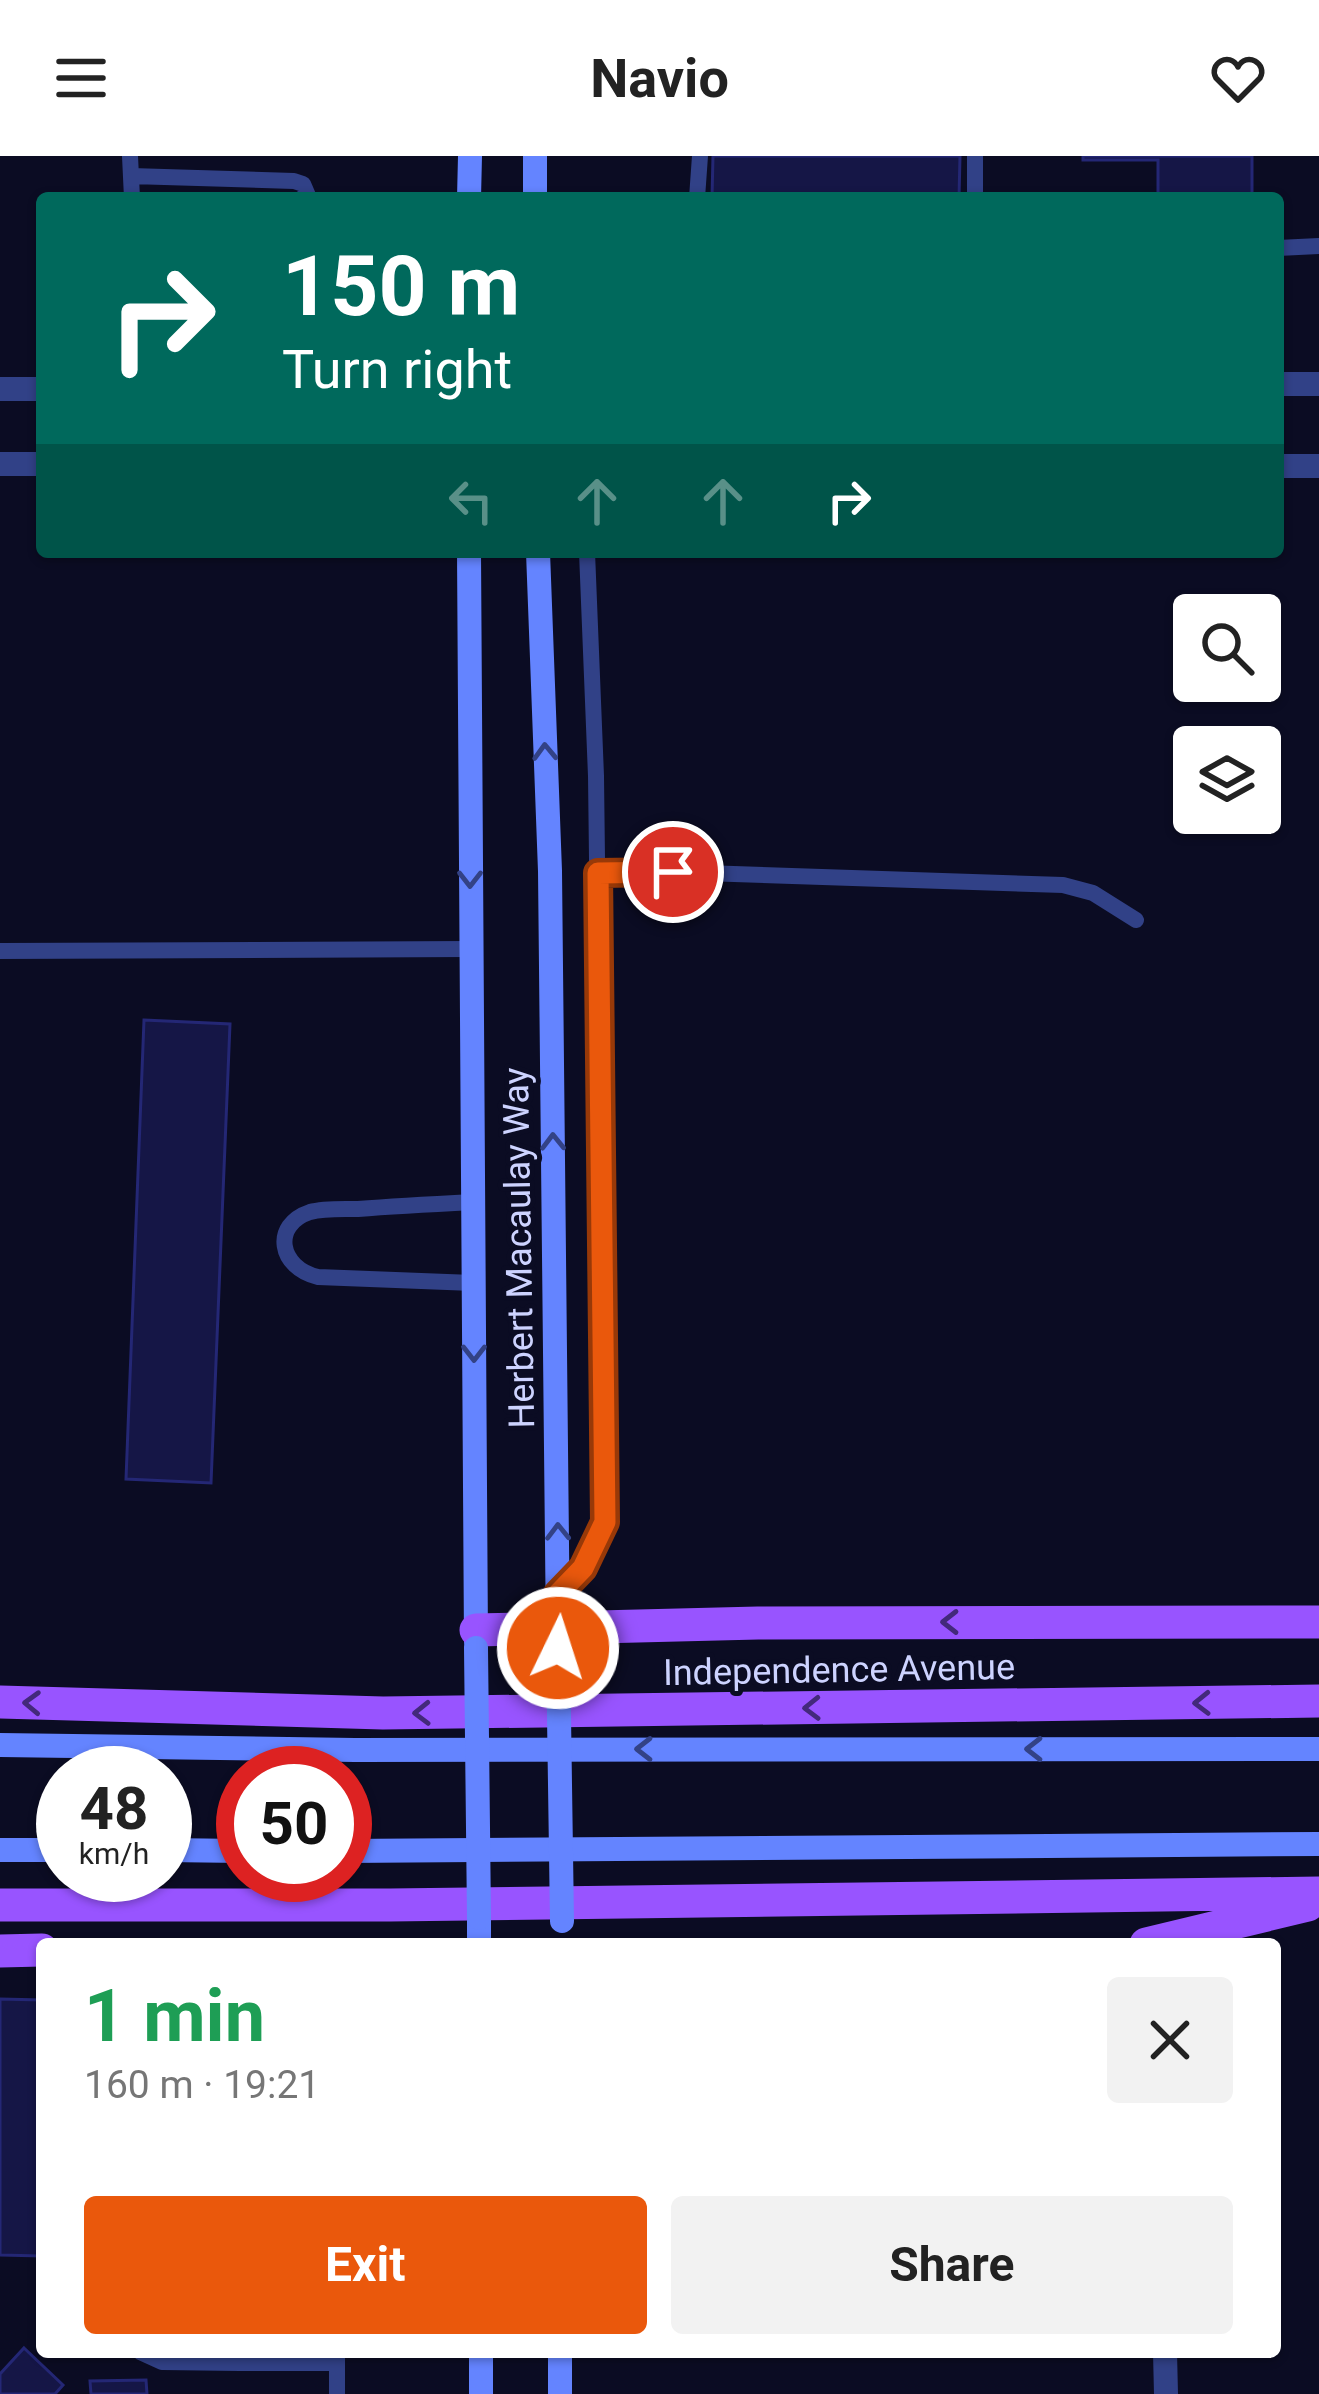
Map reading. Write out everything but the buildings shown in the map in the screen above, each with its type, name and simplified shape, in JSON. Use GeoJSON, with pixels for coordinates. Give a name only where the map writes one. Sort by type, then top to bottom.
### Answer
{"type":"FeatureCollection","features":[{"type":"Feature","properties":{"kind":"main road"},"geometry":{"type":"LineString","coordinates":[[470,156],[470,192]]}},
{"type":"Feature","properties":{"kind":"main road"},"geometry":{"type":"LineString","coordinates":[[535,156],[535,192]]}},
{"type":"Feature","properties":{"kind":"main road","name":"Herbert Macaulay Way"},"geometry":{"type":"LineString","coordinates":[[469,558],[479,1938]]}},
{"type":"Feature","properties":{"kind":"main road","name":"Herbert Macaulay Way"},"geometry":{"type":"LineString","coordinates":[[538,558],[550,871],[562,1932]]}},
{"type":"Feature","properties":{"kind":"main road"},"geometry":{"type":"LineString","coordinates":[[476,1639],[558,1638],[758,1623],[1319,1622]]}},
{"type":"Feature","properties":{"kind":"main road","name":"Independence Avenue"},"geometry":{"type":"LineString","coordinates":[[0,1702],[382,1713],[1319,1701]]}},
{"type":"Feature","properties":{"kind":"main road"},"geometry":{"type":"LineString","coordinates":[[0,1745],[356,1750],[1319,1749]]}},
{"type":"Feature","properties":{"kind":"main road"},"geometry":{"type":"LineString","coordinates":[[372,1851],[1319,1844]]}},
{"type":"Feature","properties":{"kind":"main road"},"geometry":{"type":"LineString","coordinates":[[0,1850],[36,1850]]}},
{"type":"Feature","properties":{"kind":"main road"},"geometry":{"type":"LineString","coordinates":[[0,1905],[1319,1898]]}},
{"type":"Feature","properties":{"kind":"main road"},"geometry":{"type":"LineString","coordinates":[[1174,1938],[1257,1920],[1319,1898]]}},
{"type":"Feature","properties":{"kind":"main road"},"geometry":{"type":"LineString","coordinates":[[0,1951],[36,1950]]}},
{"type":"Feature","properties":{"kind":"main road"},"geometry":{"type":"LineString","coordinates":[[481,2358],[481,2394]]}},
{"type":"Feature","properties":{"kind":"main road"},"geometry":{"type":"LineString","coordinates":[[560,2358],[560,2394]]}},
{"type":"Feature","properties":{"kind":"street"},"geometry":{"type":"LineString","coordinates":[[1284,384],[1319,384]]}},
{"type":"Feature","properties":{"kind":"street"},"geometry":{"type":"LineString","coordinates":[[0,389],[36,389]]}},
{"type":"Feature","properties":{"kind":"street"},"geometry":{"type":"LineString","coordinates":[[0,464],[36,464]]}},
{"type":"Feature","properties":{"kind":"street"},"geometry":{"type":"LineString","coordinates":[[1284,466],[1319,466]]}},
{"type":"Feature","properties":{"kind":"street"},"geometry":{"type":"LineString","coordinates":[[1166,2358],[1166,2394]]}},
{"type":"Feature","properties":{"kind":"lane"},"geometry":{"type":"LineString","coordinates":[[130,156],[132,192]]}},
{"type":"Feature","properties":{"kind":"lane"},"geometry":{"type":"LineString","coordinates":[[697,192],[700,156]]}},
{"type":"Feature","properties":{"kind":"lane"},"geometry":{"type":"LineString","coordinates":[[975,156],[975,192]]}},
{"type":"Feature","properties":{"kind":"lane"},"geometry":{"type":"LineString","coordinates":[[131,176],[294,182],[304,184],[307,192]]}},
{"type":"Feature","properties":{"kind":"lane"},"geometry":{"type":"LineString","coordinates":[[1284,248],[1319,246]]}},
{"type":"Feature","properties":{"kind":"lane"},"geometry":{"type":"LineString","coordinates":[[558,1594],[583,1568],[605,1522],[598,873],[587,558]]}},
{"type":"Feature","properties":{"kind":"lane"},"geometry":{"type":"LineString","coordinates":[[598,873],[1063,885],[1093,893],[1136,920]]}},
{"type":"Feature","properties":{"kind":"lane"},"geometry":{"type":"LineString","coordinates":[[0,951],[470,949]]}},
{"type":"Feature","properties":{"kind":"lane"},"geometry":{"type":"LineString","coordinates":[[473,1202],[313,1211],[291,1226],[284,1245],[287,1260],[301,1273],[318,1277],[473,1283]]}},
{"type":"Feature","properties":{"kind":"lane"},"geometry":{"type":"LineString","coordinates":[[153,2358],[162,2362],[224,2358]]}},
{"type":"Feature","properties":{"kind":"lane"},"geometry":{"type":"LineString","coordinates":[[337,2358],[337,2394]]}},
{"type":"Feature","properties":{"kind":"route"},"geometry":{"type":"LineString","coordinates":[[558,1648],[558,1594],[583,1568],[605,1522],[598,873],[673,872]]}}]}
